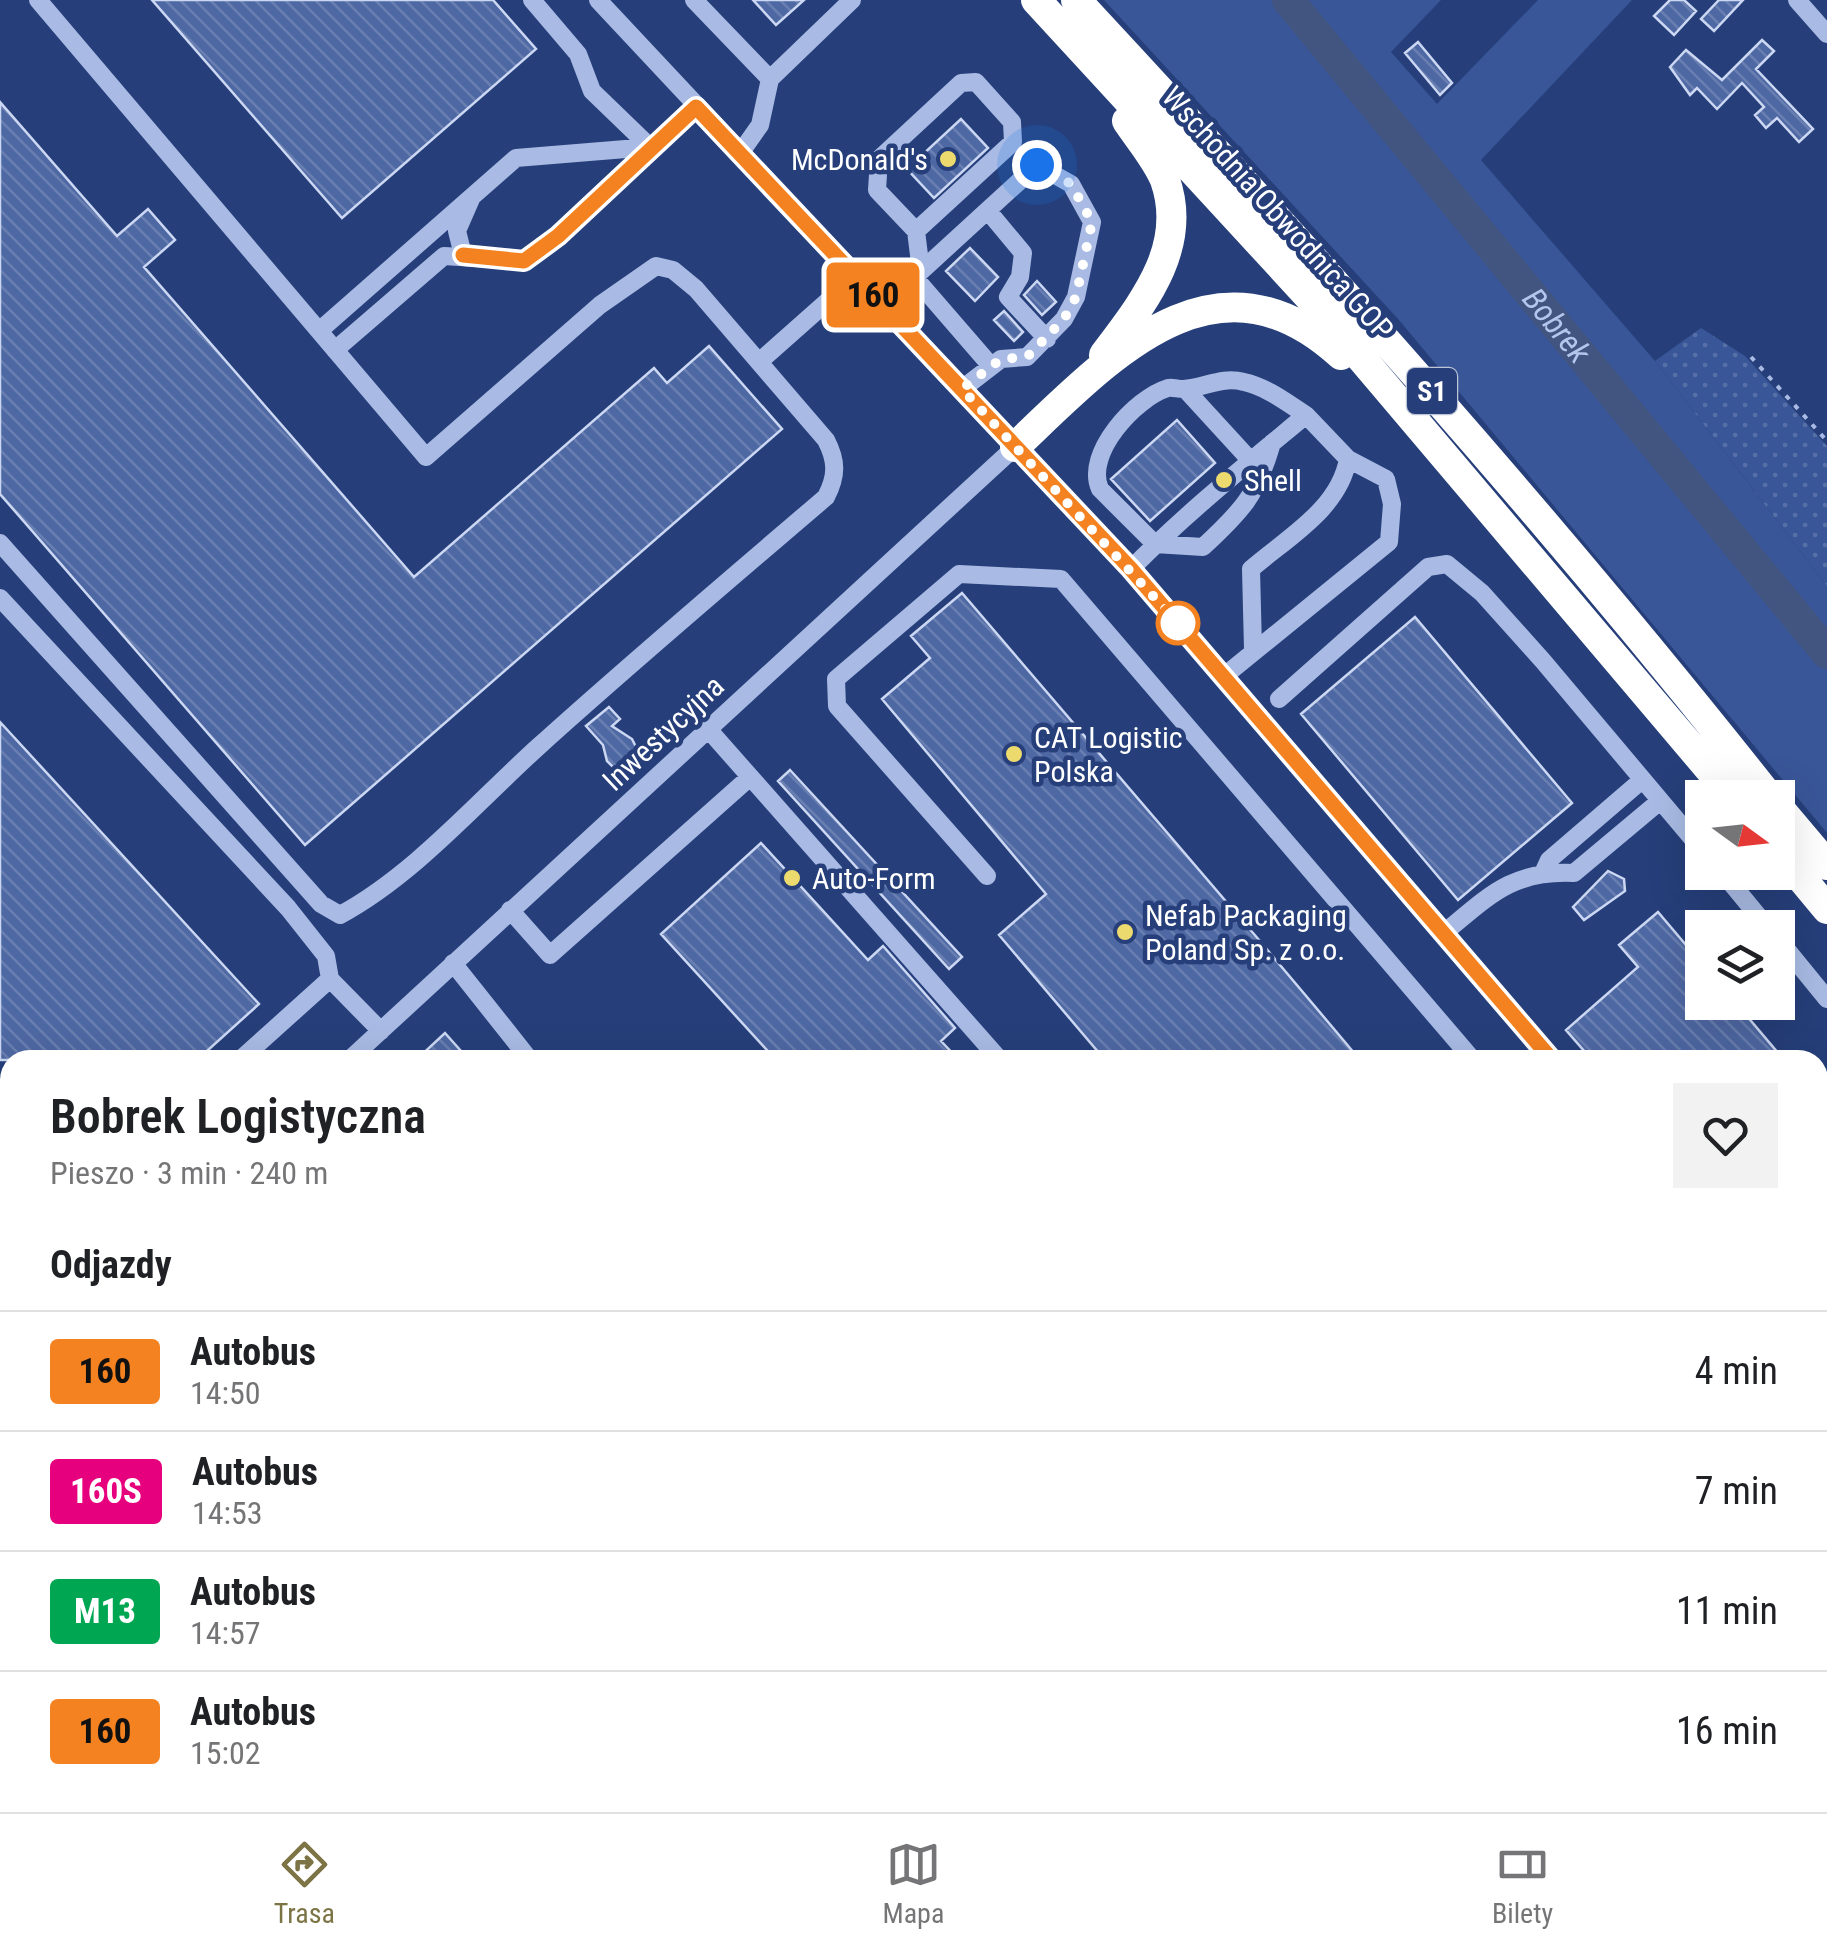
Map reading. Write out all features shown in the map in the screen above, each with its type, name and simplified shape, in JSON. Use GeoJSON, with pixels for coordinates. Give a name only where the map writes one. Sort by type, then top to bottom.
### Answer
{"type":"FeatureCollection","features":[{"type":"Feature","properties":{"kind":"highway","name":"Wschodnia Obwodnica GOP"},"geometry":{"type":"LineString","coordinates":[[1036,0],[1435,442],[1719,780]]}},
{"type":"Feature","properties":{"kind":"highway","name":"Wschodnia Obwodnica GOP"},"geometry":{"type":"LineString","coordinates":[[1076,0],[1239,173],[1429,387],[1755,780]]}},
{"type":"Feature","properties":{"kind":"highway"},"geometry":{"type":"LineString","coordinates":[[1074,40],[1164,179],[1170,226],[1167,256],[1144,301],[1084,381]]}},
{"type":"Feature","properties":{"kind":"highway"},"geometry":{"type":"LineString","coordinates":[[1015,447],[1084,381],[1155,328],[1206,308],[1261,309],[1314,332],[1435,442]]}},
{"type":"Feature","properties":{"kind":"highway"},"geometry":{"type":"LineString","coordinates":[[1795,827],[1827,865]]}},
{"type":"Feature","properties":{"kind":"highway"},"geometry":{"type":"LineString","coordinates":[[1795,870],[1827,909]]}},
{"type":"Feature","properties":{"kind":"street"},"geometry":{"type":"LineString","coordinates":[[0,543],[320,904],[340,915],[367,900],[826,497],[834,482],[835,457],[826,440],[696,289],[673,270],[656,266],[600,304],[426,458],[38,0]]}},
{"type":"Feature","properties":{"kind":"street"},"geometry":{"type":"LineString","coordinates":[[532,0],[578,54],[592,91],[650,147]]}},
{"type":"Feature","properties":{"kind":"street"},"geometry":{"type":"LineString","coordinates":[[598,0],[1131,569],[1543,1050]]}},
{"type":"Feature","properties":{"kind":"street"},"geometry":{"type":"LineString","coordinates":[[694,0],[770,78]]}},
{"type":"Feature","properties":{"kind":"street"},"geometry":{"type":"LineString","coordinates":[[740,152],[760,125],[770,78],[852,0]]}},
{"type":"Feature","properties":{"kind":"street"},"geometry":{"type":"LineString","coordinates":[[1797,0],[1827,34]]}},
{"type":"Feature","properties":{"kind":"street"},"geometry":{"type":"LineString","coordinates":[[962,389],[1001,359],[1027,357],[1047,339],[1076,297],[1092,222],[1071,184],[1037,165],[1013,142],[1012,122],[976,82],[961,83],[879,159],[876,190],[916,231],[918,274],[991,366]]}},
{"type":"Feature","properties":{"kind":"street"},"geometry":{"type":"LineString","coordinates":[[335,350],[444,256],[524,261],[558,236],[696,107]]}},
{"type":"Feature","properties":{"kind":"street"},"geometry":{"type":"LineString","coordinates":[[916,231],[1013,142]]}},
{"type":"Feature","properties":{"kind":"street"},"geometry":{"type":"LineString","coordinates":[[318,332],[516,158],[650,147]]}},
{"type":"Feature","properties":{"kind":"street"},"geometry":{"type":"LineString","coordinates":[[883,306],[1037,165]]}},
{"type":"Feature","properties":{"kind":"street"},"geometry":{"type":"LineString","coordinates":[[463,255],[457,231],[473,195]]}},
{"type":"Feature","properties":{"kind":"street"},"geometry":{"type":"LineString","coordinates":[[988,212],[1022,254],[1020,277],[1008,297],[1047,339]]}},
{"type":"Feature","properties":{"kind":"street"},"geometry":{"type":"LineString","coordinates":[[759,362],[856,276]]}},
{"type":"Feature","properties":{"kind":"street"},"geometry":{"type":"LineString","coordinates":[[1223,676],[1253,649],[1272,641],[1389,542],[1392,504],[1386,479],[1348,459],[1306,415],[1244,382],[1215,380],[1185,389],[1169,388],[1145,402],[1098,454],[1095,478],[1100,488],[1155,544],[1202,547],[1247,507],[1261,481],[1272,443]]}},
{"type":"Feature","properties":{"kind":"street"},"geometry":{"type":"LineString","coordinates":[[1185,389],[1251,461]]}},
{"type":"Feature","properties":{"kind":"street"},"geometry":{"type":"LineString","coordinates":[[1131,569],[1306,415]]}},
{"type":"Feature","properties":{"kind":"street","name":"Inwestycyjna"},"geometry":{"type":"LineString","coordinates":[[360,1050],[1015,447]]}},
{"type":"Feature","properties":{"kind":"street"},"geometry":{"type":"LineString","coordinates":[[1253,649],[1251,569],[1332,500],[1344,483],[1348,459]]}},
{"type":"Feature","properties":{"kind":"street"},"geometry":{"type":"LineString","coordinates":[[1279,699],[1428,567],[1448,564],[1470,580],[1531,648],[1685,831]]}},
{"type":"Feature","properties":{"kind":"street"},"geometry":{"type":"LineString","coordinates":[[987,876],[837,706],[836,680],[959,574],[1062,579],[1464,1050]]}},
{"type":"Feature","properties":{"kind":"street"},"geometry":{"type":"LineString","coordinates":[[0,598],[288,908],[326,956],[330,979],[380,1031]]}},
{"type":"Feature","properties":{"kind":"street"},"geometry":{"type":"LineString","coordinates":[[708,729],[991,1050]]}},
{"type":"Feature","properties":{"kind":"street"},"geometry":{"type":"LineString","coordinates":[[510,910],[550,955],[749,778]]}},
{"type":"Feature","properties":{"kind":"street"},"geometry":{"type":"LineString","coordinates":[[1544,871],[1549,860],[1642,780]]}},
{"type":"Feature","properties":{"kind":"street"},"geometry":{"type":"LineString","coordinates":[[1444,933],[1499,888],[1544,871],[1574,872],[1660,802]]}},
{"type":"Feature","properties":{"kind":"street"},"geometry":{"type":"LineString","coordinates":[[1737,890],[1753,910]]}},
{"type":"Feature","properties":{"kind":"street"},"geometry":{"type":"LineString","coordinates":[[1795,959],[1827,998]]}},
{"type":"Feature","properties":{"kind":"street"},"geometry":{"type":"LineString","coordinates":[[454,963],[522,1050]]}},
{"type":"Feature","properties":{"kind":"street"},"geometry":{"type":"LineString","coordinates":[[251,1050],[330,979]]}},
{"type":"Feature","properties":{"kind":"path"},"geometry":{"type":"LineString","coordinates":[[1751,357],[1827,441]]}},
{"type":"Feature","properties":{"kind":"shaded area"},"geometry":{"type":"Polygon","coordinates":[[[1104,0],[1441,0],[1391,52],[1437,104],[1538,0],[1632,0],[1481,160],[1655,361],[1827,586],[1827,833],[1795,795],[1795,780],[1783,780],[1399,320],[1104,0]]]}},
{"type":"Feature","properties":{"kind":"shaded area"},"geometry":{"type":"Polygon","coordinates":[[[1701,328],[1745,356],[1827,446],[1827,586],[1655,361],[1701,328]]]}},
{"type":"Feature","properties":{"kind":"building"},"geometry":{"type":"Polygon","coordinates":[[[152,0],[493,0],[536,49],[342,218],[152,0]]]}},
{"type":"Feature","properties":{"kind":"building"},"geometry":{"type":"Polygon","coordinates":[[[753,0],[804,0],[776,25],[753,0]]]}},
{"type":"Feature","properties":{"kind":"building"},"geometry":{"type":"Polygon","coordinates":[[[1670,0],[1684,0],[1696,11],[1674,35],[1654,16],[1670,0]]]}},
{"type":"Feature","properties":{"kind":"building"},"geometry":{"type":"Polygon","coordinates":[[[1719,0],[1743,0],[1714,31],[1701,19],[1719,0]]]}},
{"type":"Feature","properties":{"kind":"building"},"geometry":{"type":"Polygon","coordinates":[[[1762,40],[1774,51],[1756,69],[1813,129],[1799,142],[1777,118],[1766,128],[1755,115],[1764,107],[1742,83],[1717,109],[1697,88],[1690,95],[1670,67],[1686,50],[1722,80],[1762,40]]]}},
{"type":"Feature","properties":{"kind":"building"},"geometry":{"type":"Polygon","coordinates":[[[1418,42],[1452,83],[1440,95],[1405,53],[1418,42]]]}},
{"type":"Feature","properties":{"kind":"building"},"geometry":{"type":"Polygon","coordinates":[[[0,102],[117,236],[148,209],[175,240],[144,267],[414,577],[654,368],[667,383],[709,346],[782,429],[305,845],[0,494],[0,102]]]}},
{"type":"Feature","properties":{"kind":"building","name":"McDonald's"},"geometry":{"type":"Polygon","coordinates":[[[961,119],[988,148],[934,198],[907,169],[961,119]]]}},
{"type":"Feature","properties":{"kind":"building"},"geometry":{"type":"Polygon","coordinates":[[[970,248],[998,277],[975,301],[946,271],[970,248]]]}},
{"type":"Feature","properties":{"kind":"building"},"geometry":{"type":"Polygon","coordinates":[[[1037,281],[1056,302],[1042,315],[1024,295],[1037,281]]]}},
{"type":"Feature","properties":{"kind":"building"},"geometry":{"type":"Polygon","coordinates":[[[1004,311],[1023,332],[1014,341],[994,320],[1004,311]]]}},
{"type":"Feature","properties":{"kind":"building"},"geometry":{"type":"Polygon","coordinates":[[[1177,420],[1215,463],[1150,521],[1111,479],[1177,420]]]}},
{"type":"Feature","properties":{"kind":"building"},"geometry":{"type":"Polygon","coordinates":[[[962,593],[1352,1050],[1097,1050],[999,935],[1046,894],[882,699],[930,658],[911,636],[962,593]]]}},
{"type":"Feature","properties":{"kind":"building"},"geometry":{"type":"Polygon","coordinates":[[[1415,617],[1572,803],[1458,900],[1301,714],[1415,617]]]}},
{"type":"Feature","properties":{"kind":"building"},"geometry":{"type":"Polygon","coordinates":[[[609,707],[620,719],[612,726],[632,739],[637,749],[634,760],[625,767],[614,768],[607,761],[603,745],[586,726],[609,707]]]}},
{"type":"Feature","properties":{"kind":"building"},"geometry":{"type":"Polygon","coordinates":[[[0,722],[259,1004],[208,1050],[0,1050],[0,722]]]}},
{"type":"Feature","properties":{"kind":"building"},"geometry":{"type":"Polygon","coordinates":[[[790,770],[962,957],[949,969],[778,781],[790,770]]]}},
{"type":"Feature","properties":{"kind":"building"},"geometry":{"type":"Polygon","coordinates":[[[761,843],[868,960],[883,946],[955,1028],[941,1041],[950,1050],[767,1050],[661,934],[761,843]]]}},
{"type":"Feature","properties":{"kind":"building"},"geometry":{"type":"Polygon","coordinates":[[[1608,871],[1624,879],[1625,891],[1584,920],[1573,907],[1608,871]]]}},
{"type":"Feature","properties":{"kind":"building"},"geometry":{"type":"Polygon","coordinates":[[[1658,912],[1685,944],[1685,1020],[1750,1020],[1776,1050],[1583,1050],[1566,1030],[1638,967],[1619,945],[1658,912]]]}},
{"type":"Feature","properties":{"kind":"building"},"geometry":{"type":"Polygon","coordinates":[[[445,1033],[460,1050],[427,1050],[445,1033]]]}},
{"type":"Feature","properties":{"kind":"waterway","name":"Bobrek"},"geometry":{"type":"LineString","coordinates":[[1288,0],[1827,653]]}},
{"type":"Feature","properties":{"kind":"bus line","name":"160"},"geometry":{"type":"LineString","coordinates":[[463,255],[524,261],[558,236],[696,107],[1131,569],[1543,1050]]}},
{"type":"Feature","properties":{"kind":"place","name":"McDonald's"},"geometry":{"type":"Point","coordinates":[948,159]}},
{"type":"Feature","properties":{"kind":"place","name":"Shell"},"geometry":{"type":"Point","coordinates":[1224,480]}},
{"type":"Feature","properties":{"kind":"place","name":"CAT Logistic Polska"},"geometry":{"type":"Point","coordinates":[1014,754]}},
{"type":"Feature","properties":{"kind":"place","name":"Auto-Form"},"geometry":{"type":"Point","coordinates":[792,878]}},
{"type":"Feature","properties":{"kind":"place","name":"Nefab Packaging Poland Sp. z o.o."},"geometry":{"type":"Point","coordinates":[1125,932]}},
{"type":"Feature","properties":{"kind":"route"},"geometry":{"type":"LineString","coordinates":[[1037,165],[1071,184],[1092,222],[1076,297],[1064,319],[1027,357],[1001,359],[962,389],[1178,623]]}}]}
